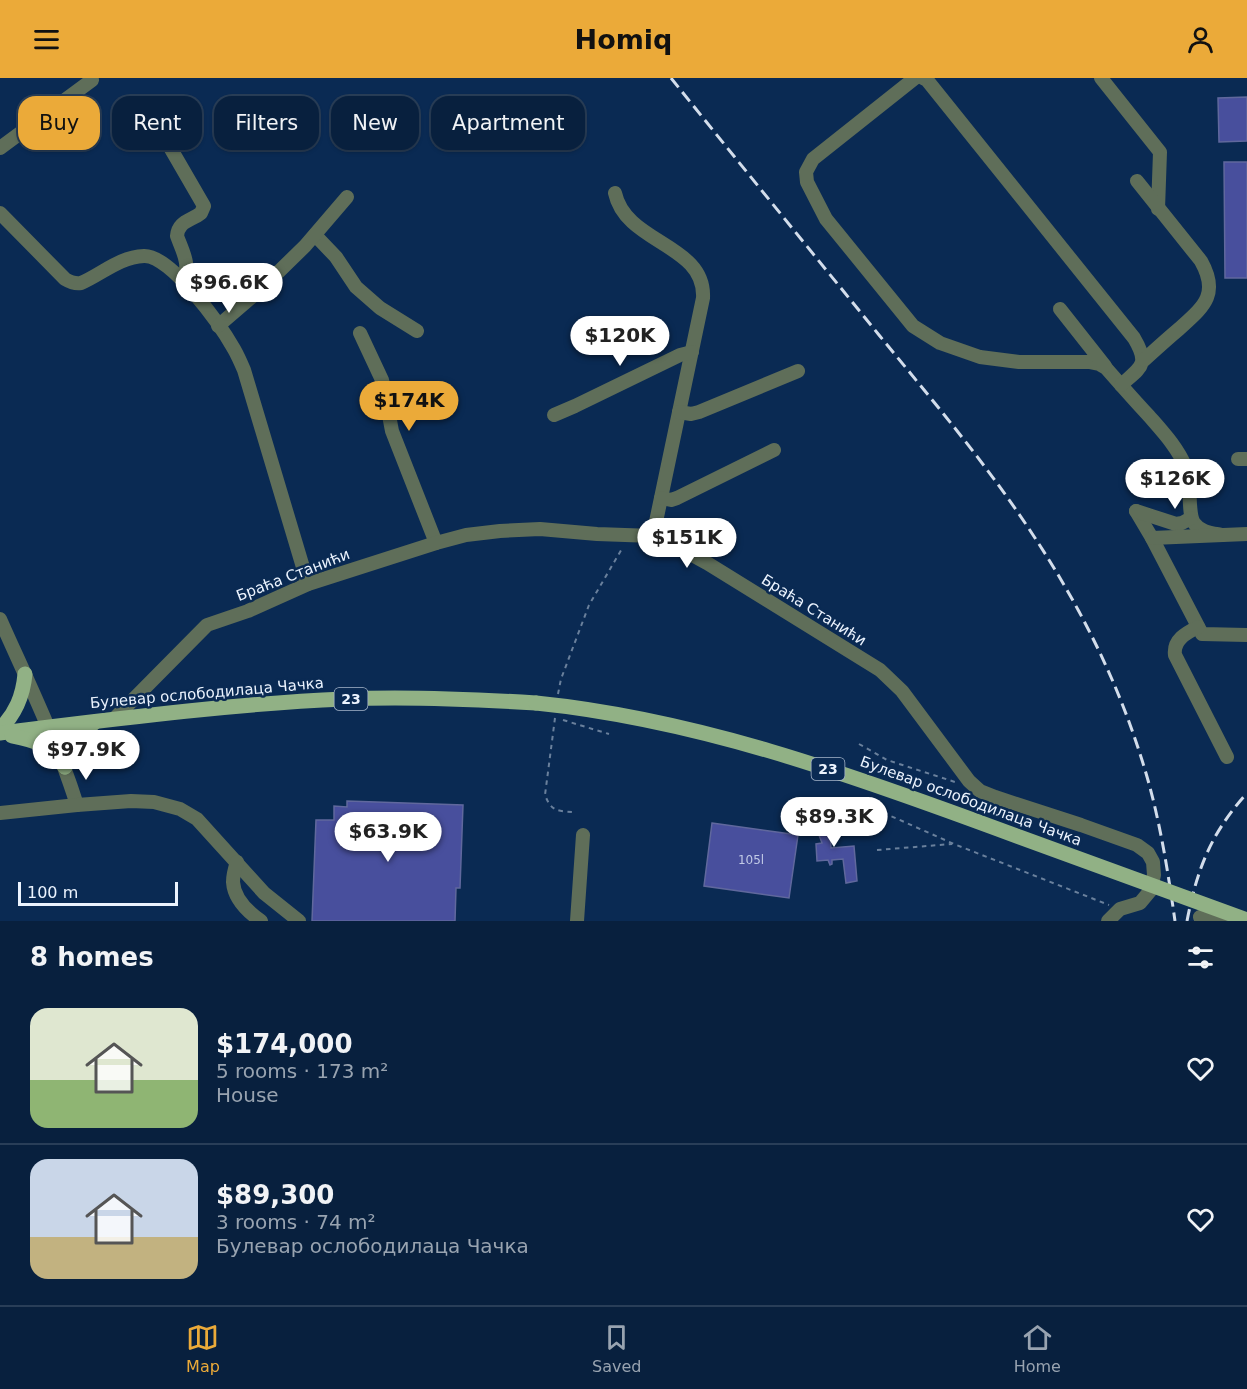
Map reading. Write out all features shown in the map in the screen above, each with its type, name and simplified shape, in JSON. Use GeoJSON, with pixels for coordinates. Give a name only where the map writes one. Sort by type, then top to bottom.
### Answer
{"type":"FeatureCollection","features":[{"type":"Feature","properties":{"kind":"main road"},"geometry":{"type":"LineString","coordinates":[[25,674],[21,698],[0,732],[44,745],[65,767],[77,740],[95,722]]}},
{"type":"Feature","properties":{"kind":"main road","name":"Булевар ослободилаца Чачка"},"geometry":{"type":"LineString","coordinates":[[0,732],[49,728],[115,718],[345,699],[440,698],[536,703],[607,712],[722,737],[798,759],[1247,920]]}},
{"type":"Feature","properties":{"kind":"street"},"geometry":{"type":"LineString","coordinates":[[915,78],[813,159],[809,165],[807,182],[826,219],[913,326],[940,343],[980,357],[1019,362],[1089,362],[1099,363],[1106,368]]}},
{"type":"Feature","properties":{"kind":"street"},"geometry":{"type":"LineString","coordinates":[[1101,78],[1160,152],[1158,209]]}},
{"type":"Feature","properties":{"kind":"street"},"geometry":{"type":"LineString","coordinates":[[0,148],[92,80]]}},
{"type":"Feature","properties":{"kind":"street"},"geometry":{"type":"LineString","coordinates":[[930,80],[1134,338],[1142,350],[1144,360]]}},
{"type":"Feature","properties":{"kind":"street"},"geometry":{"type":"LineString","coordinates":[[172,150],[204,206],[201,213],[183,223],[177,232],[187,266],[187,272],[182,279]]}},
{"type":"Feature","properties":{"kind":"street"},"geometry":{"type":"LineString","coordinates":[[1121,385],[1139,369],[1144,360],[1200,310],[1208,293],[1209,282],[1201,261],[1137,181]]}},
{"type":"Feature","properties":{"kind":"street"},"geometry":{"type":"LineString","coordinates":[[615,193],[619,206],[632,223],[696,269],[704,290],[653,536]]}},
{"type":"Feature","properties":{"kind":"street"},"geometry":{"type":"LineString","coordinates":[[218,326],[261,289],[315,235],[347,197]]}},
{"type":"Feature","properties":{"kind":"street"},"geometry":{"type":"LineString","coordinates":[[0,213],[65,279],[71,282],[81,283],[107,267],[145,256],[159,260],[182,279],[218,326],[244,370],[308,584]]}},
{"type":"Feature","properties":{"kind":"street"},"geometry":{"type":"LineString","coordinates":[[315,235],[336,257],[356,287],[380,308],[417,332]]}},
{"type":"Feature","properties":{"kind":"street"},"geometry":{"type":"LineString","coordinates":[[1060,309],[1106,368],[1169,439],[1180,455],[1190,483],[1191,518],[1195,525],[1208,532],[1222,535]]}},
{"type":"Feature","properties":{"kind":"street"},"geometry":{"type":"LineString","coordinates":[[360,333],[382,380],[392,431],[436,543]]}},
{"type":"Feature","properties":{"kind":"street"},"geometry":{"type":"LineString","coordinates":[[554,415],[680,355],[692,352]]}},
{"type":"Feature","properties":{"kind":"street"},"geometry":{"type":"LineString","coordinates":[[679,412],[690,414],[699,412],[798,371]]}},
{"type":"Feature","properties":{"kind":"street"},"geometry":{"type":"LineString","coordinates":[[661,498],[671,500],[677,498],[774,450]]}},
{"type":"Feature","properties":{"kind":"street"},"geometry":{"type":"LineString","coordinates":[[1191,518],[1176,524],[1136,511],[1200,631]]}},
{"type":"Feature","properties":{"kind":"street","name":"Браћа Станићи"},"geometry":{"type":"LineString","coordinates":[[115,718],[207,625],[248,611],[308,584],[466,535],[540,529],[653,536],[707,563],[880,670],[902,691],[969,781],[980,791],[1137,845],[1148,853],[1154,862],[1150,891],[1140,903],[1120,909],[1108,921]]}},
{"type":"Feature","properties":{"kind":"street"},"geometry":{"type":"LineString","coordinates":[[1152,538],[1247,534]]}},
{"type":"Feature","properties":{"kind":"street"},"geometry":{"type":"LineString","coordinates":[[0,619],[49,728],[77,805]]}},
{"type":"Feature","properties":{"kind":"street"},"geometry":{"type":"LineString","coordinates":[[1227,757],[1174,650],[1180,638],[1200,631],[1247,635]]}},
{"type":"Feature","properties":{"kind":"street"},"geometry":{"type":"LineString","coordinates":[[0,813],[142,801],[180,809],[197,819],[264,893],[299,921]]}},
{"type":"Feature","properties":{"kind":"street"},"geometry":{"type":"LineString","coordinates":[[577,921],[583,835]]}},
{"type":"Feature","properties":{"kind":"street"},"geometry":{"type":"LineString","coordinates":[[237,862],[233,880],[235,892],[243,905],[261,921]]}},
{"type":"Feature","properties":{"kind":"street"},"geometry":{"type":"LineString","coordinates":[[1200,917],[1247,913]]}},
{"type":"Feature","properties":{"kind":"path"},"geometry":{"type":"LineString","coordinates":[[557,703],[561,680],[589,605],[623,548],[624,535]]}},
{"type":"Feature","properties":{"kind":"path"},"geometry":{"type":"LineString","coordinates":[[573,812],[554,809],[548,803],[545,795],[555,714],[566,722],[609,734]]}},
{"type":"Feature","properties":{"kind":"path"},"geometry":{"type":"LineString","coordinates":[[859,744],[887,760],[960,784]]}},
{"type":"Feature","properties":{"kind":"path"},"geometry":{"type":"LineString","coordinates":[[875,809],[954,844],[1120,909]]}},
{"type":"Feature","properties":{"kind":"path"},"geometry":{"type":"LineString","coordinates":[[877,850],[954,844]]}},
{"type":"Feature","properties":{"kind":"building"},"geometry":{"type":"Polygon","coordinates":[[[1247,97],[1247,141],[1219,142],[1218,98],[1247,97]]]}},
{"type":"Feature","properties":{"kind":"building"},"geometry":{"type":"Polygon","coordinates":[[[1224,162],[1247,162],[1247,278],[1225,278],[1224,162]]]}},
{"type":"Feature","properties":{"kind":"building"},"geometry":{"type":"Polygon","coordinates":[[[347,801],[463,805],[460,888],[456,888],[455,921],[312,921],[316,820],[334,820],[334,806],[347,807],[347,801]]]}},
{"type":"Feature","properties":{"kind":"building"},"geometry":{"type":"Polygon","coordinates":[[[824,810],[831,830],[831,848],[854,846],[857,881],[846,883],[843,859],[832,860],[830,865],[828,860],[817,861],[816,844],[822,843],[811,814],[824,810]]]}},
{"type":"Feature","properties":{"kind":"building"},"geometry":{"type":"Polygon","coordinates":[[[712,823],[798,835],[789,898],[704,886],[712,823]]]}},
{"type":"Feature","properties":{"kind":"railway"},"geometry":{"type":"LineString","coordinates":[[671,78],[960,435],[999,486],[1067,589],[1120,698],[1146,774],[1157,816],[1175,921]]}},
{"type":"Feature","properties":{"kind":"railway"},"geometry":{"type":"LineString","coordinates":[[1187,921],[1207,852],[1234,808],[1247,793]]}}]}
